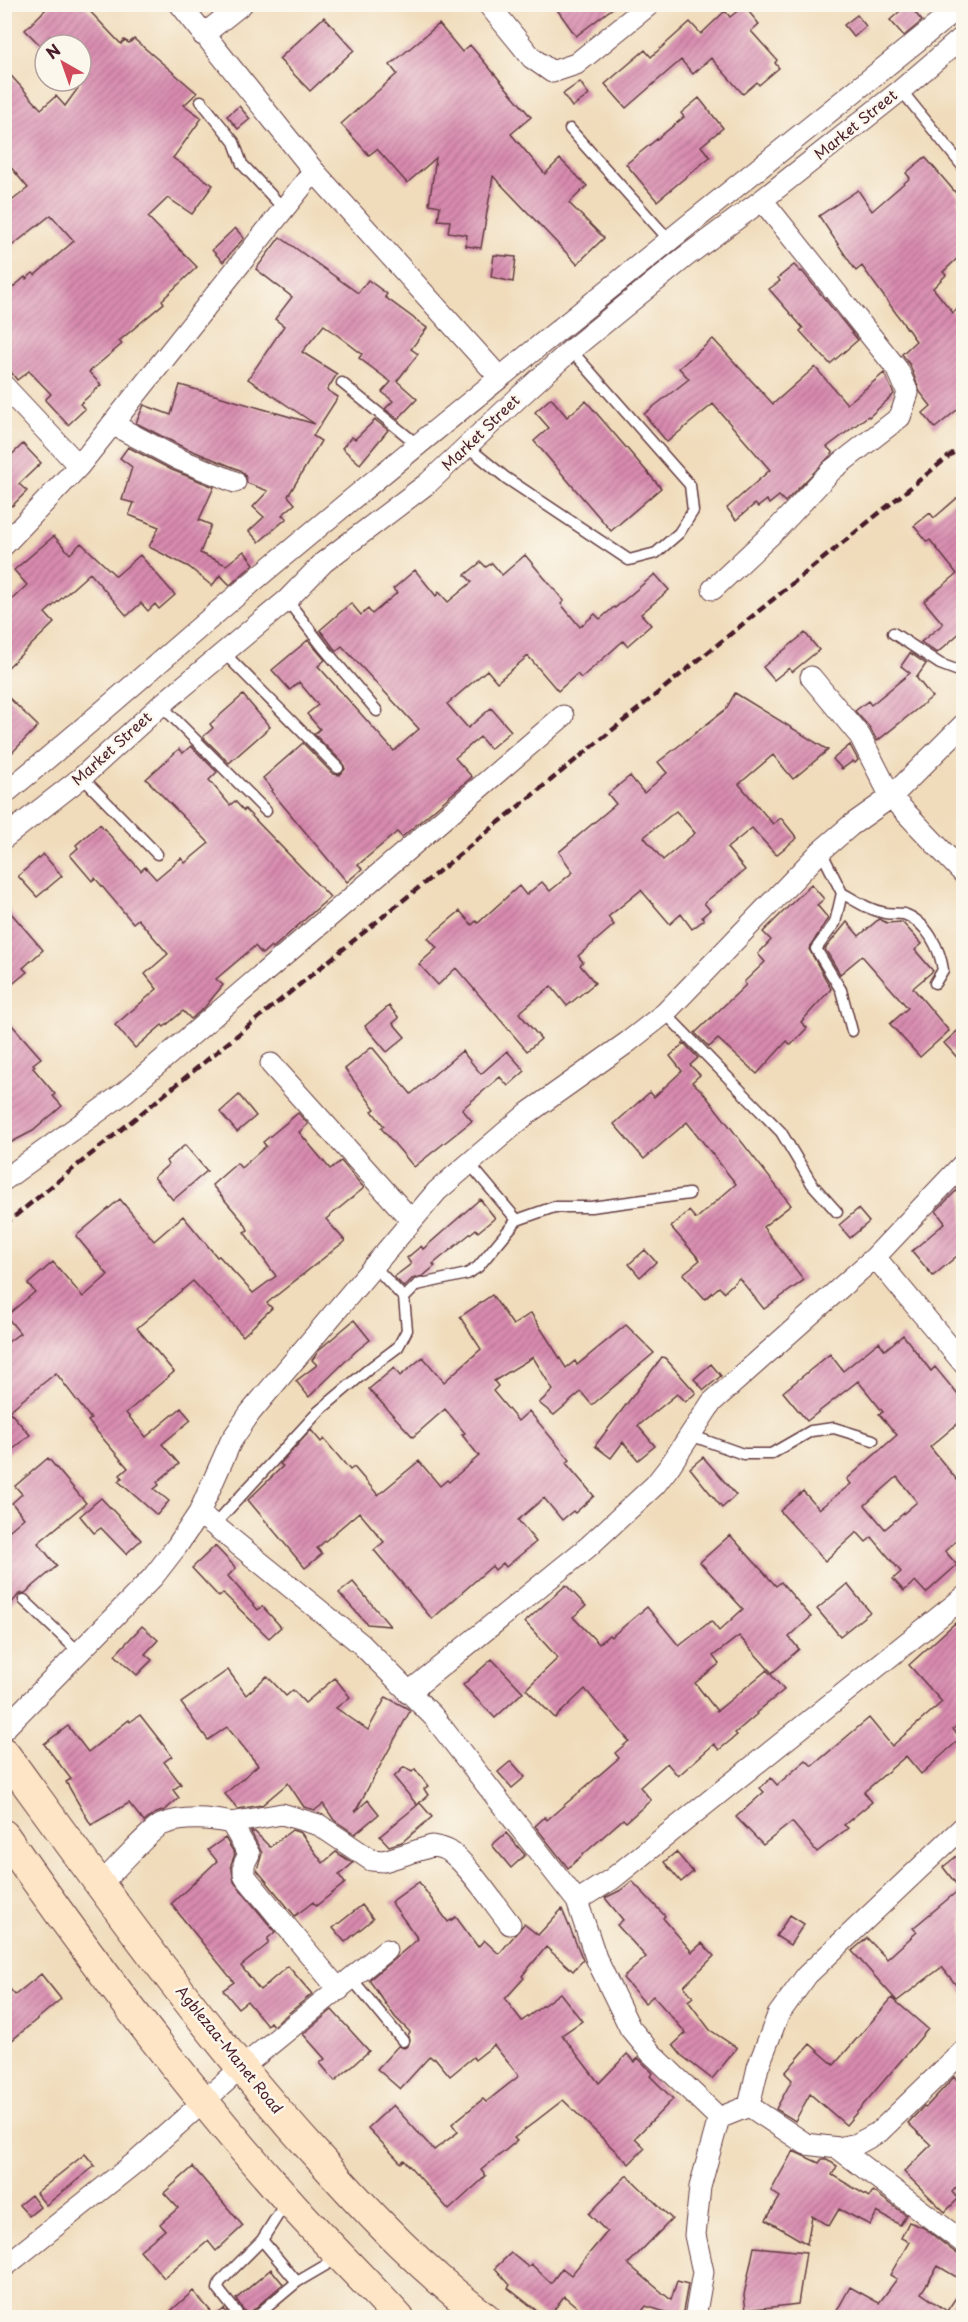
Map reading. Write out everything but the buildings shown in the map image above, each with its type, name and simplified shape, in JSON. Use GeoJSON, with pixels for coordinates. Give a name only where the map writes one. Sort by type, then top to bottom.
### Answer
{"type":"FeatureCollection","features":[{"type":"Feature","properties":{"kind":"main road","name":"Agblezaa-Manet Road"},"geometry":{"type":"LineString","coordinates":[[4,1754],[240,2069],[405,2250],[486,2318]]}},
{"type":"Feature","properties":{"kind":"main road"},"geometry":{"type":"LineString","coordinates":[[4,1835],[82,1946],[204,2102],[287,2200],[399,2318]]}},
{"type":"Feature","properties":{"kind":"street"},"geometry":{"type":"LineString","coordinates":[[180,4],[314,171],[500,378]]}},
{"type":"Feature","properties":{"kind":"street"},"geometry":{"type":"LineString","coordinates":[[204,35],[242,4]]}},
{"type":"Feature","properties":{"kind":"street"},"geometry":{"type":"LineString","coordinates":[[488,4],[532,58],[552,72],[576,64],[650,4]]}},
{"type":"Feature","properties":{"kind":"street","name":"Market Street"},"geometry":{"type":"LineString","coordinates":[[4,794],[277,561],[963,4]]}},
{"type":"Feature","properties":{"kind":"street","name":"Market Street"},"geometry":{"type":"LineString","coordinates":[[4,838],[82,777],[161,705],[287,600],[324,562],[428,483],[571,350],[685,257],[762,200],[901,90],[963,36]]}},
{"type":"Feature","properties":{"kind":"street"},"geometry":{"type":"LineString","coordinates":[[4,545],[79,466],[314,171]]}},
{"type":"Feature","properties":{"kind":"street"},"geometry":{"type":"LineString","coordinates":[[713,589],[779,527],[832,470],[900,417],[908,393],[892,361],[762,200]]}},
{"type":"Feature","properties":{"kind":"street"},"geometry":{"type":"LineString","coordinates":[[4,386],[79,466]]}},
{"type":"Feature","properties":{"kind":"street"},"geometry":{"type":"LineString","coordinates":[[112,424],[178,459],[234,482]]}},
{"type":"Feature","properties":{"kind":"street"},"geometry":{"type":"LineString","coordinates":[[811,677],[860,736],[891,797],[963,874]]}},
{"type":"Feature","properties":{"kind":"street"},"geometry":{"type":"LineString","coordinates":[[4,1180],[125,1092],[563,716]]}},
{"type":"Feature","properties":{"kind":"street"},"geometry":{"type":"LineString","coordinates":[[4,1729],[80,1653],[206,1519],[231,1441],[249,1413],[437,1191],[528,1113],[665,1013],[821,851],[850,826],[891,797],[963,724]]}},
{"type":"Feature","properties":{"kind":"street"},"geometry":{"type":"LineString","coordinates":[[271,1064],[412,1221]]}},
{"type":"Feature","properties":{"kind":"street"},"geometry":{"type":"LineString","coordinates":[[408,1693],[597,1539],[654,1485],[712,1402],[875,1257],[963,1163]]}},
{"type":"Feature","properties":{"kind":"street"},"geometry":{"type":"LineString","coordinates":[[875,1257],[963,1364]]}},
{"type":"Feature","properties":{"kind":"street"},"geometry":{"type":"LineString","coordinates":[[206,1519],[360,1644],[433,1716],[577,1901],[596,1958],[630,2028],[651,2053],[719,2118]]}},
{"type":"Feature","properties":{"kind":"street"},"geometry":{"type":"LineString","coordinates":[[577,1901],[612,1880],[963,1597]]}},
{"type":"Feature","properties":{"kind":"street"},"geometry":{"type":"LineString","coordinates":[[100,1885],[160,1826],[182,1820],[220,1820],[231,1823],[282,1814],[319,1825],[371,1860],[384,1861],[432,1846],[449,1851],[459,1860],[510,1924]]}},
{"type":"Feature","properties":{"kind":"street"},"geometry":{"type":"LineString","coordinates":[[231,1823],[249,1854],[244,1864],[244,1875],[346,1985]]}},
{"type":"Feature","properties":{"kind":"street"},"geometry":{"type":"LineString","coordinates":[[748,2106],[758,2067],[778,2015],[807,1975],[963,1826]]}},
{"type":"Feature","properties":{"kind":"street"},"geometry":{"type":"LineString","coordinates":[[4,2267],[137,2161],[240,2069],[346,1985],[386,1950]]}},
{"type":"Feature","properties":{"kind":"street"},"geometry":{"type":"LineString","coordinates":[[748,2106],[806,2144],[838,2148],[857,2144],[879,2132],[963,2050]]}},
{"type":"Feature","properties":{"kind":"street"},"geometry":{"type":"LineString","coordinates":[[719,2118],[748,2106]]}},
{"type":"Feature","properties":{"kind":"street"},"geometry":{"type":"LineString","coordinates":[[694,2318],[703,2272],[694,2235],[700,2187],[719,2118]]}},
{"type":"Feature","properties":{"kind":"street"},"geometry":{"type":"LineString","coordinates":[[838,2148],[963,2243]]}},
{"type":"Feature","properties":{"kind":"lane"},"geometry":{"type":"LineString","coordinates":[[901,90],[963,168]]}},
{"type":"Feature","properties":{"kind":"lane"},"geometry":{"type":"LineString","coordinates":[[201,101],[234,142],[242,164],[284,209]]}},
{"type":"Feature","properties":{"kind":"lane"},"geometry":{"type":"LineString","coordinates":[[570,129],[670,241]]}},
{"type":"Feature","properties":{"kind":"lane"},"geometry":{"type":"LineString","coordinates":[[468,447],[506,478],[629,560],[656,552],[680,533],[693,511],[690,484],[571,350]]}},
{"type":"Feature","properties":{"kind":"lane"},"geometry":{"type":"LineString","coordinates":[[342,383],[418,445]]}},
{"type":"Feature","properties":{"kind":"lane"},"geometry":{"type":"LineString","coordinates":[[287,600],[377,711]]}},
{"type":"Feature","properties":{"kind":"lane"},"geometry":{"type":"LineString","coordinates":[[893,633],[940,664],[963,672]]}},
{"type":"Feature","properties":{"kind":"lane"},"geometry":{"type":"LineString","coordinates":[[224,653],[338,768]]}},
{"type":"Feature","properties":{"kind":"lane"},"geometry":{"type":"LineString","coordinates":[[161,705],[266,811]]}},
{"type":"Feature","properties":{"kind":"lane"},"geometry":{"type":"LineString","coordinates":[[82,777],[157,854]]}},
{"type":"Feature","properties":{"kind":"lane"},"geometry":{"type":"LineString","coordinates":[[821,851],[842,893],[862,905],[885,913],[903,914],[928,932],[940,955],[943,970],[935,983]]}},
{"type":"Feature","properties":{"kind":"lane"},"geometry":{"type":"LineString","coordinates":[[842,893],[835,923],[816,948],[841,990],[852,1031]]}},
{"type":"Feature","properties":{"kind":"lane"},"geometry":{"type":"LineString","coordinates":[[665,1013],[781,1132],[812,1184],[837,1212]]}},
{"type":"Feature","properties":{"kind":"lane"},"geometry":{"type":"LineString","coordinates":[[469,1162],[517,1220]]}},
{"type":"Feature","properties":{"kind":"lane"},"geometry":{"type":"LineString","coordinates":[[404,1298],[417,1285],[467,1274],[478,1267],[517,1220],[554,1207],[591,1207],[689,1194]]}},
{"type":"Feature","properties":{"kind":"lane"},"geometry":{"type":"LineString","coordinates":[[206,1519],[319,1411],[398,1347],[407,1330],[404,1298],[374,1266]]}},
{"type":"Feature","properties":{"kind":"lane"},"geometry":{"type":"LineString","coordinates":[[690,1435],[743,1454],[771,1454],[811,1431],[834,1428],[873,1440]]}},
{"type":"Feature","properties":{"kind":"lane"},"geometry":{"type":"LineString","coordinates":[[24,1600],[80,1653]]}},
{"type":"Feature","properties":{"kind":"lane"},"geometry":{"type":"LineString","coordinates":[[346,1985],[403,2041]]}},
{"type":"Feature","properties":{"kind":"lane"},"geometry":{"type":"LineString","coordinates":[[241,2318],[218,2289],[220,2282],[262,2240],[287,2200]]}},
{"type":"Feature","properties":{"kind":"lane"},"geometry":{"type":"LineString","coordinates":[[262,2240],[297,2282]]}},
{"type":"Feature","properties":{"kind":"lane"},"geometry":{"type":"LineString","coordinates":[[254,2318],[297,2282],[341,2256]]}},
{"type":"Feature","properties":{"kind":"railway"},"geometry":{"type":"LineString","coordinates":[[4,1225],[964,444]]}}]}
